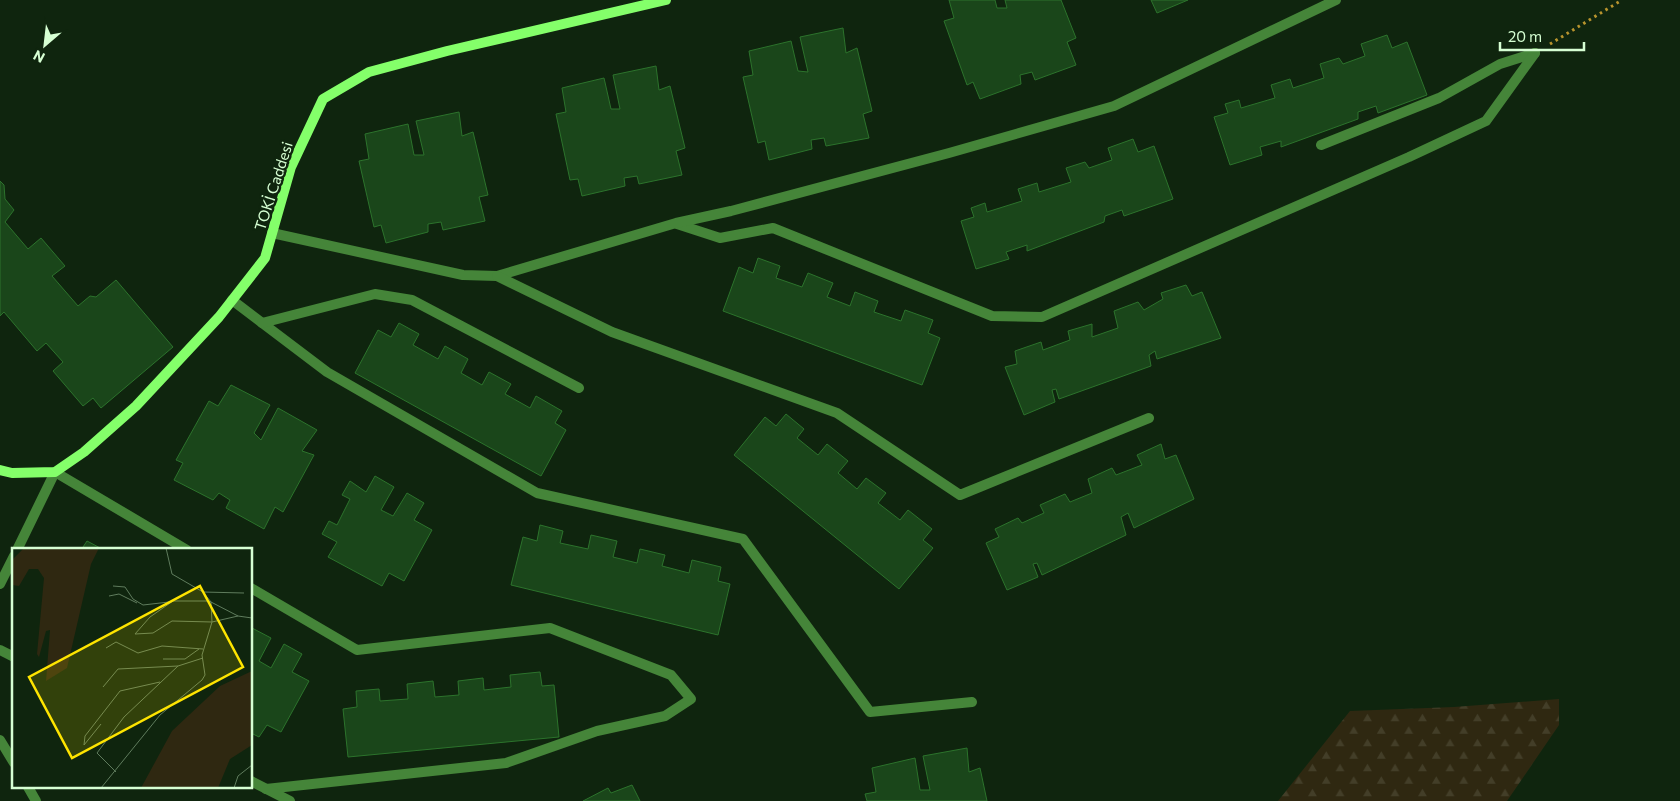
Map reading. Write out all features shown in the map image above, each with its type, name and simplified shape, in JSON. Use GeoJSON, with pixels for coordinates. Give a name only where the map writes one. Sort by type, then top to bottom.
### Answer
{"type":"FeatureCollection","features":[{"type":"Feature","properties":{"kind":"street","name":"TOKİ Caddesi"},"geometry":{"type":"LineString","coordinates":[[55,472],[84,452],[136,406],[219,317],[265,258],[291,167],[322,99],[369,72],[447,51],[666,0]]}},
{"type":"Feature","properties":{"kind":"street"},"geometry":{"type":"LineString","coordinates":[[272,233],[463,275],[497,276],[676,223],[731,211],[949,153],[1114,106],[1336,0]]}},
{"type":"Feature","properties":{"kind":"street"},"geometry":{"type":"LineString","coordinates":[[676,223],[720,238],[773,228],[992,316],[1042,317],[1409,157],[1486,121],[1535,53]]}},
{"type":"Feature","properties":{"kind":"street"},"geometry":{"type":"LineString","coordinates":[[1321,145],[1439,98],[1500,64],[1535,53]]}},
{"type":"Feature","properties":{"kind":"street"},"geometry":{"type":"LineString","coordinates":[[497,276],[612,332],[837,413],[960,496],[1149,418]]}},
{"type":"Feature","properties":{"kind":"street"},"geometry":{"type":"LineString","coordinates":[[262,323],[375,294],[412,300],[578,388]]}},
{"type":"Feature","properties":{"kind":"street"},"geometry":{"type":"LineString","coordinates":[[232,300],[327,372],[537,493],[743,538],[870,712],[972,702]]}},
{"type":"Feature","properties":{"kind":"street"},"geometry":{"type":"LineString","coordinates":[[0,470],[12,473],[55,472],[184,548]]}},
{"type":"Feature","properties":{"kind":"street"},"geometry":{"type":"LineString","coordinates":[[18,548],[55,472]]}},
{"type":"Feature","properties":{"kind":"street"},"geometry":{"type":"LineString","coordinates":[[0,584],[12,560]]}},
{"type":"Feature","properties":{"kind":"street"},"geometry":{"type":"LineString","coordinates":[[252,589],[357,650],[550,628],[671,675],[691,699],[665,716],[597,731],[506,763],[266,788]]}},
{"type":"Feature","properties":{"kind":"street"},"geometry":{"type":"LineString","coordinates":[[0,650],[12,656]]}},
{"type":"Feature","properties":{"kind":"street"},"geometry":{"type":"LineString","coordinates":[[0,740],[12,760]]}},
{"type":"Feature","properties":{"kind":"street"},"geometry":{"type":"LineString","coordinates":[[252,781],[290,801]]}},
{"type":"Feature","properties":{"kind":"street"},"geometry":{"type":"LineString","coordinates":[[29,788],[36,801]]}},
{"type":"Feature","properties":{"kind":"path"},"geometry":{"type":"LineString","coordinates":[[1535,53],[1622,0]]}},
{"type":"Feature","properties":{"kind":"green space"},"geometry":{"type":"Polygon","coordinates":[[[1559,699],[1559,725],[1507,801],[1278,801],[1350,711],[1454,707],[1559,699]]]}},
{"type":"Feature","properties":{"kind":"building"},"geometry":{"type":"Polygon","coordinates":[[[949,0],[995,0],[997,8],[1007,8],[1005,0],[1061,0],[1076,38],[1067,42],[1076,65],[1035,80],[1032,72],[1020,75],[1021,84],[980,99],[973,82],[967,85],[944,21],[954,18],[949,0]]]}},
{"type":"Feature","properties":{"kind":"building"},"geometry":{"type":"Polygon","coordinates":[[[1151,0],[1188,0],[1157,13],[1151,0]]]}},
{"type":"Feature","properties":{"kind":"building"},"geometry":{"type":"Polygon","coordinates":[[[843,28],[846,53],[857,48],[872,111],[863,114],[869,138],[826,146],[824,138],[811,140],[812,149],[769,160],[765,141],[758,143],[743,77],[753,75],[749,51],[791,41],[798,71],[808,72],[800,37],[843,28]]]}},
{"type":"Feature","properties":{"kind":"building"},"geometry":{"type":"Polygon","coordinates":[[[1387,35],[1392,48],[1407,42],[1427,95],[1378,113],[1376,106],[1358,112],[1358,119],[1281,147],[1281,141],[1260,147],[1262,155],[1230,165],[1214,117],[1228,113],[1225,104],[1239,100],[1241,108],[1275,98],[1271,85],[1290,79],[1293,88],[1324,78],[1320,64],[1339,58],[1343,64],[1365,56],[1361,44],[1387,35]]]}},
{"type":"Feature","properties":{"kind":"building"},"geometry":{"type":"Polygon","coordinates":[[[656,66],[659,90],[670,86],[685,148],[676,151],[682,175],[639,184],[637,176],[624,178],[625,186],[582,196],[578,179],[570,180],[556,114],[566,112],[562,88],[604,78],[611,109],[620,109],[613,75],[656,66]]]}},
{"type":"Feature","properties":{"kind":"building"},"geometry":{"type":"Polygon","coordinates":[[[459,112],[462,136],[473,132],[488,195],[479,197],[485,221],[443,230],[441,222],[428,224],[428,232],[386,243],[381,225],[374,227],[359,161],[369,159],[365,134],[408,124],[414,155],[424,155],[416,121],[459,112]]]}},
{"type":"Feature","properties":{"kind":"building"},"geometry":{"type":"Polygon","coordinates":[[[1133,139],[1138,152],[1154,146],[1173,199],[1124,216],[1122,210],[1105,216],[1104,222],[1027,251],[1027,245],[1006,252],[1009,259],[976,269],[961,221],[974,217],[971,208],[985,203],[987,212],[1022,201],[1018,189],[1037,183],[1039,192],[1071,182],[1066,168],[1085,162],[1089,168],[1112,160],[1108,148],[1133,139]]]}},
{"type":"Feature","properties":{"kind":"building"},"geometry":{"type":"Polygon","coordinates":[[[0,181],[4,185],[5,199],[14,210],[5,222],[28,249],[41,238],[65,266],[52,276],[78,306],[90,296],[96,297],[116,280],[173,347],[101,408],[93,398],[83,406],[53,371],[63,362],[46,343],[37,351],[4,312],[0,316],[0,181]]]}},
{"type":"Feature","properties":{"kind":"building"},"geometry":{"type":"Polygon","coordinates":[[[758,258],[780,266],[776,278],[802,287],[808,273],[833,283],[827,297],[850,306],[855,292],[878,301],[874,312],[901,321],[905,310],[933,320],[928,333],[940,338],[922,385],[723,311],[739,267],[753,273],[758,258]]]}},
{"type":"Feature","properties":{"kind":"building"},"geometry":{"type":"Polygon","coordinates":[[[1186,285],[1192,296],[1202,292],[1221,338],[1157,359],[1155,351],[1149,355],[1151,366],[1059,399],[1056,389],[1052,390],[1055,402],[1024,415],[1005,367],[1017,364],[1015,351],[1041,342],[1043,350],[1070,340],[1068,331],[1092,324],[1092,337],[1118,328],[1114,311],[1138,302],[1144,310],[1163,299],[1161,293],[1186,285]]]}},
{"type":"Feature","properties":{"kind":"building"},"geometry":{"type":"Polygon","coordinates":[[[399,323],[419,334],[413,345],[438,359],[445,346],[468,359],[461,373],[482,385],[489,372],[511,384],[505,394],[530,408],[536,396],[562,411],[555,423],[566,430],[541,476],[355,373],[378,330],[391,337],[399,323]]]}},
{"type":"Feature","properties":{"kind":"building"},"geometry":{"type":"Polygon","coordinates":[[[231,385],[270,405],[254,433],[261,440],[278,408],[317,430],[302,451],[314,455],[283,512],[275,507],[264,529],[226,508],[230,500],[219,493],[213,500],[174,480],[183,463],[176,460],[209,401],[218,406],[231,385]]]}},
{"type":"Feature","properties":{"kind":"building"},"geometry":{"type":"Polygon","coordinates":[[[786,414],[804,429],[797,438],[818,455],[827,444],[848,461],[838,473],[857,489],[866,478],[886,493],[878,503],[900,520],[908,510],[932,529],[923,540],[933,548],[899,589],[734,455],[765,417],[776,426],[786,414]]]}},
{"type":"Feature","properties":{"kind":"building"},"geometry":{"type":"Polygon","coordinates":[[[1161,444],[1165,459],[1176,455],[1194,499],[1134,528],[1128,513],[1121,517],[1126,535],[1042,575],[1037,563],[1033,564],[1038,577],[1007,590],[986,543],[999,537],[995,529],[1018,518],[1022,523],[1044,513],[1040,505],[1065,494],[1070,502],[1092,493],[1088,479],[1112,468],[1116,475],[1142,465],[1137,455],[1161,444]]]}},
{"type":"Feature","properties":{"kind":"building"},"geometry":{"type":"Polygon","coordinates":[[[375,476],[394,487],[381,510],[393,516],[407,493],[424,503],[414,520],[432,530],[404,581],[389,573],[382,586],[328,557],[337,542],[322,534],[329,521],[337,525],[350,499],[342,495],[350,481],[366,492],[375,476]]]}},
{"type":"Feature","properties":{"kind":"building"},"geometry":{"type":"Polygon","coordinates":[[[540,525],[563,531],[560,543],[588,549],[591,535],[617,541],[613,557],[637,563],[640,549],[665,555],[662,566],[689,573],[692,560],[721,567],[718,581],[730,584],[718,635],[511,585],[523,537],[537,541],[540,525]]]}},
{"type":"Feature","properties":{"kind":"building"},"geometry":{"type":"Polygon","coordinates":[[[87,541],[100,548],[82,548],[87,541]]]}},
{"type":"Feature","properties":{"kind":"building"},"geometry":{"type":"Polygon","coordinates":[[[252,628],[271,638],[259,661],[271,668],[284,644],[302,654],[292,672],[309,681],[281,732],[267,725],[259,737],[252,734],[252,628]]]}},
{"type":"Feature","properties":{"kind":"building"},"geometry":{"type":"Polygon","coordinates":[[[540,672],[542,686],[554,685],[559,737],[348,757],[343,709],[357,707],[356,691],[379,689],[380,701],[408,699],[407,684],[433,681],[435,697],[459,695],[458,681],[483,678],[484,690],[511,687],[510,675],[540,672]]]}},
{"type":"Feature","properties":{"kind":"building"},"geometry":{"type":"Polygon","coordinates":[[[967,748],[969,772],[980,768],[987,801],[867,801],[865,794],[876,792],[872,768],[915,758],[920,790],[930,790],[923,756],[967,748]]]}},
{"type":"Feature","properties":{"kind":"building"},"geometry":{"type":"Polygon","coordinates":[[[632,785],[640,801],[583,801],[608,788],[611,793],[632,785]]]}}]}
